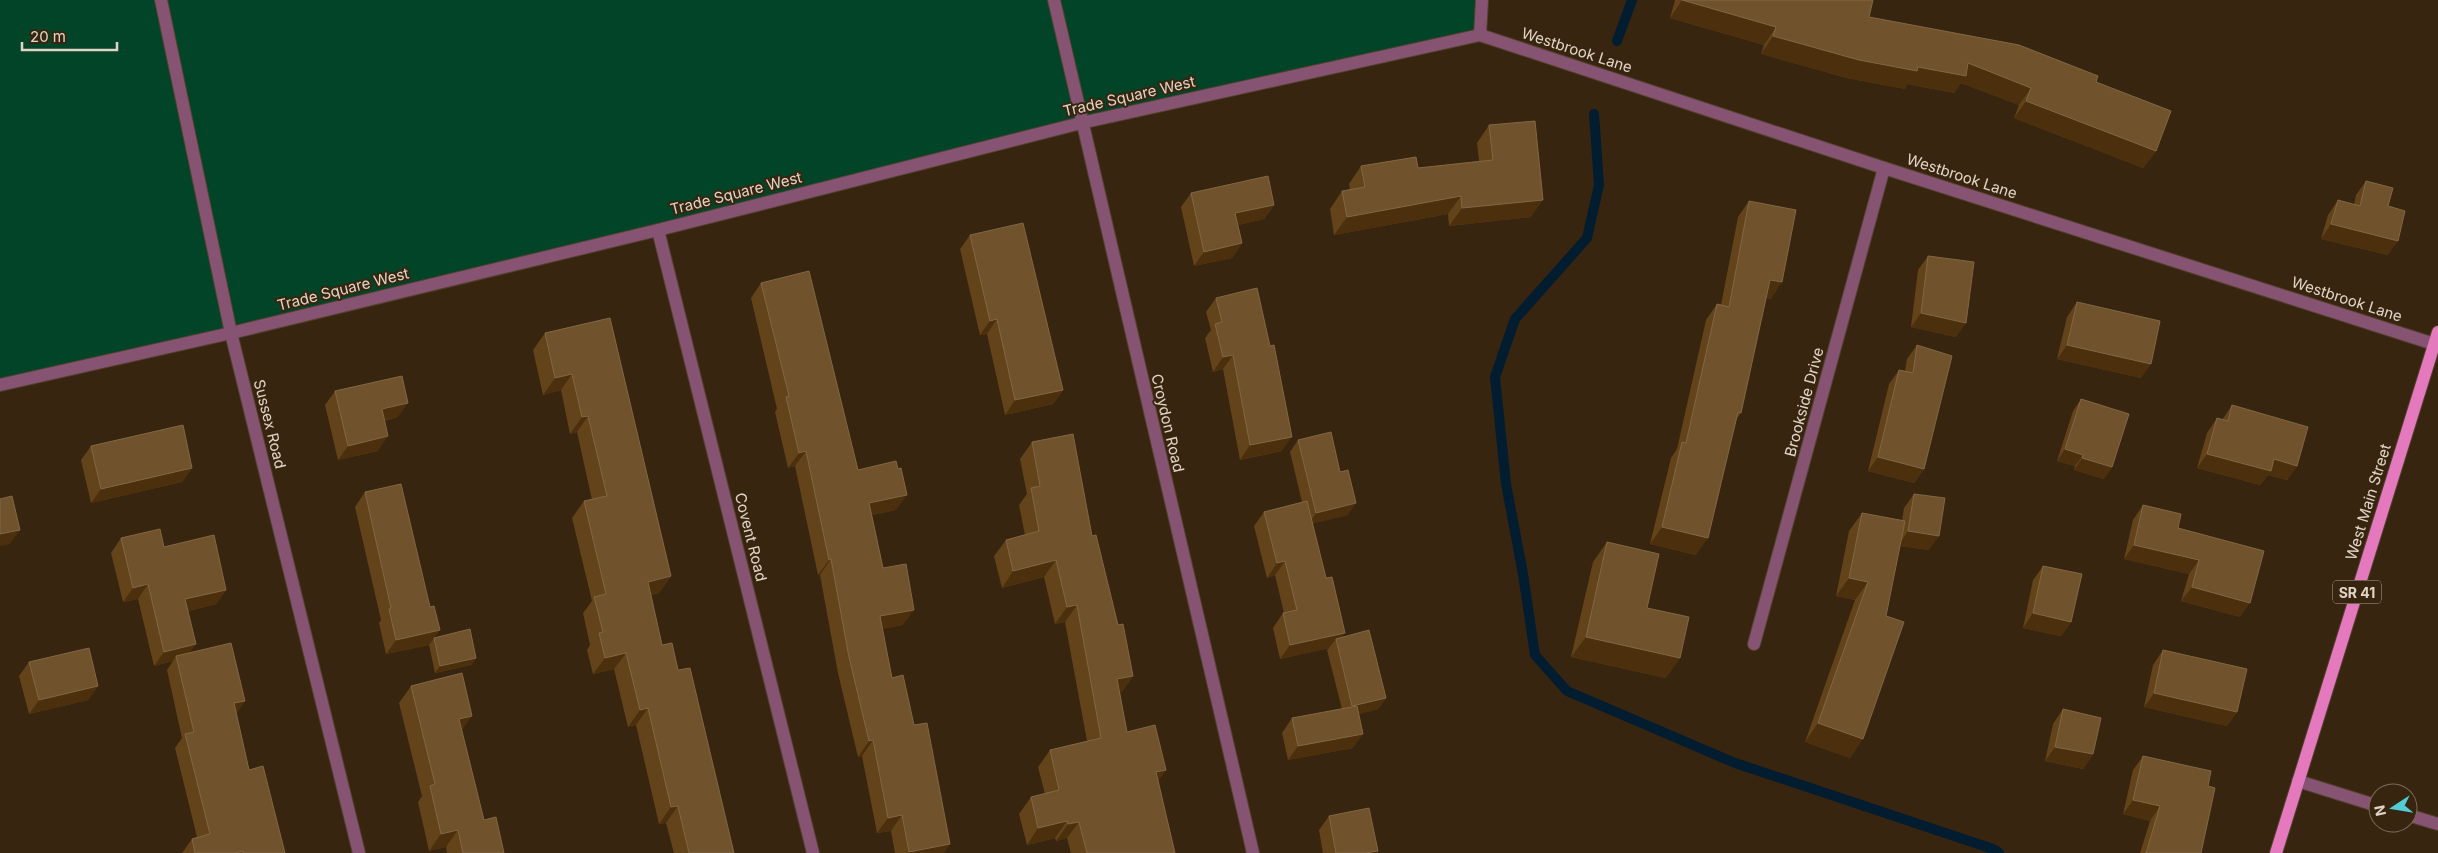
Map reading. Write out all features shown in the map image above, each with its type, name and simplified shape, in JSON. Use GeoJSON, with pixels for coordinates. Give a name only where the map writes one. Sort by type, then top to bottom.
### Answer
{"type":"FeatureCollection","features":[{"type":"Feature","properties":{"kind":"main road","name":"West Main Street"},"geometry":{"type":"LineString","coordinates":[[2276,853],[2436,338]]}},
{"type":"Feature","properties":{"kind":"street","name":"Sussex Road"},"geometry":{"type":"LineString","coordinates":[[161,0],[230,333],[359,853]]}},
{"type":"Feature","properties":{"kind":"street","name":"Croydon Road"},"geometry":{"type":"LineString","coordinates":[[1054,0],[1252,853]]}},
{"type":"Feature","properties":{"kind":"street"},"geometry":{"type":"LineString","coordinates":[[1480,35],[1482,0]]}},
{"type":"Feature","properties":{"kind":"street","name":"Trade Square West"},"geometry":{"type":"LineString","coordinates":[[0,385],[230,333],[658,230],[1081,122],[1480,35]]}},
{"type":"Feature","properties":{"kind":"street","name":"Westbrook Lane"},"geometry":{"type":"LineString","coordinates":[[1480,35],[1884,168],[2436,338]]}},
{"type":"Feature","properties":{"kind":"street","name":"Brookside Drive"},"geometry":{"type":"LineString","coordinates":[[1754,644],[1884,168]]}},
{"type":"Feature","properties":{"kind":"street","name":"Covent Road"},"geometry":{"type":"LineString","coordinates":[[658,230],[813,853]]}},
{"type":"Feature","properties":{"kind":"street"},"geometry":{"type":"LineString","coordinates":[[2298,781],[2368,803]]}},
{"type":"Feature","properties":{"kind":"street"},"geometry":{"type":"LineString","coordinates":[[2418,818],[2438,824]]}},
{"type":"Feature","properties":{"kind":"green space"},"geometry":{"type":"Polygon","coordinates":[[[0,0],[1482,0],[1480,35],[1081,123],[0,385],[0,0]]]}},
{"type":"Feature","properties":{"kind":"building"},"geometry":{"type":"Polygon","coordinates":[[[1682,0],[1873,0],[1869,17],[2019,45],[2098,76],[2096,82],[2171,111],[2156,151],[2026,101],[2031,88],[1968,63],[1966,76],[1918,67],[1917,71],[1859,60],[1773,36],[1776,27],[1682,0]]]}},
{"type":"Feature","properties":{"kind":"building"},"geometry":{"type":"Polygon","coordinates":[[[1535,121],[1543,200],[1462,208],[1461,196],[1347,217],[1342,191],[1365,187],[1361,166],[1416,157],[1418,168],[1493,160],[1489,125],[1535,121]]]}},
{"type":"Feature","properties":{"kind":"building"},"geometry":{"type":"Polygon","coordinates":[[[1268,176],[1274,205],[1235,213],[1242,243],[1204,252],[1191,193],[1268,176]]]}},
{"type":"Feature","properties":{"kind":"building"},"geometry":{"type":"Polygon","coordinates":[[[2366,181],[2393,188],[2388,206],[2405,211],[2398,241],[2331,224],[2338,200],[2360,206],[2366,181]]]}},
{"type":"Feature","properties":{"kind":"building"},"geometry":{"type":"Polygon","coordinates":[[[1749,201],[1796,210],[1782,282],[1770,280],[1741,413],[1738,412],[1708,538],[1662,527],[1682,442],[1686,443],[1717,304],[1729,307],[1749,201]]]}},
{"type":"Feature","properties":{"kind":"building"},"geometry":{"type":"Polygon","coordinates":[[[1023,223],[1063,390],[1015,400],[997,319],[990,321],[970,235],[1023,223]]]}},
{"type":"Feature","properties":{"kind":"building"},"geometry":{"type":"Polygon","coordinates":[[[1928,256],[1974,262],[1966,323],[1921,313],[1928,256]]]}},
{"type":"Feature","properties":{"kind":"building"},"geometry":{"type":"Polygon","coordinates":[[[809,271],[858,470],[896,461],[898,469],[901,468],[907,495],[869,503],[883,568],[906,564],[914,610],[880,616],[892,678],[903,675],[914,725],[927,723],[950,844],[909,852],[902,815],[888,818],[873,740],[869,741],[849,657],[831,559],[829,560],[806,451],[799,453],[786,397],[789,396],[761,283],[809,271]]]}},
{"type":"Feature","properties":{"kind":"building"},"geometry":{"type":"Polygon","coordinates":[[[1257,288],[1270,346],[1274,345],[1292,437],[1250,445],[1233,355],[1223,357],[1215,324],[1222,322],[1216,298],[1257,288]]]}},
{"type":"Feature","properties":{"kind":"building"},"geometry":{"type":"Polygon","coordinates":[[[2077,302],[2160,321],[2151,364],[2067,345],[2077,302]]]}},
{"type":"Feature","properties":{"kind":"building"},"geometry":{"type":"Polygon","coordinates":[[[610,318],[671,576],[648,582],[662,645],[672,643],[678,670],[690,668],[734,853],[689,853],[678,806],[671,807],[648,708],[640,710],[626,653],[605,658],[599,633],[603,632],[594,597],[606,594],[584,501],[607,496],[588,416],[582,417],[572,374],[555,378],[545,333],[610,318]]]}},
{"type":"Feature","properties":{"kind":"building"},"geometry":{"type":"Polygon","coordinates":[[[1917,345],[1952,356],[1924,469],[1878,457],[1899,370],[1913,373],[1917,345]]]}},
{"type":"Feature","properties":{"kind":"building"},"geometry":{"type":"Polygon","coordinates":[[[402,376],[408,403],[382,409],[388,436],[348,446],[335,391],[402,376]]]}},
{"type":"Feature","properties":{"kind":"building"},"geometry":{"type":"Polygon","coordinates":[[[2081,399],[2129,414],[2112,467],[2082,458],[2083,455],[2065,449],[2081,399]]]}},
{"type":"Feature","properties":{"kind":"building"},"geometry":{"type":"Polygon","coordinates":[[[2232,405],[2308,427],[2297,466],[2274,459],[2271,471],[2207,454],[2217,418],[2228,421],[2232,405]]]}},
{"type":"Feature","properties":{"kind":"building"},"geometry":{"type":"Polygon","coordinates":[[[183,425],[192,468],[101,489],[91,446],[183,425]]]}},
{"type":"Feature","properties":{"kind":"building"},"geometry":{"type":"Polygon","coordinates":[[[1331,432],[1340,472],[1348,470],[1356,503],[1316,513],[1298,440],[1331,432]]]}},
{"type":"Feature","properties":{"kind":"building"},"geometry":{"type":"Polygon","coordinates":[[[1073,434],[1092,536],[1096,535],[1118,625],[1123,624],[1133,676],[1117,679],[1127,732],[1155,725],[1166,770],[1156,772],[1175,853],[1087,853],[1079,822],[1068,824],[1067,821],[1038,828],[1031,797],[1059,790],[1050,750],[1101,738],[1077,605],[1067,607],[1056,560],[1013,571],[1006,540],[1039,531],[1031,488],[1040,486],[1032,442],[1073,434]]]}},
{"type":"Feature","properties":{"kind":"building"},"geometry":{"type":"Polygon","coordinates":[[[401,484],[430,607],[434,606],[440,630],[396,640],[389,609],[391,608],[365,492],[401,484]]]}},
{"type":"Feature","properties":{"kind":"building"},"geometry":{"type":"Polygon","coordinates":[[[1914,494],[1945,498],[1939,536],[1908,531],[1914,494]]]}},
{"type":"Feature","properties":{"kind":"building"},"geometry":{"type":"Polygon","coordinates":[[[12,496],[20,530],[0,534],[0,499],[12,496]]]}},
{"type":"Feature","properties":{"kind":"building"},"geometry":{"type":"Polygon","coordinates":[[[1307,501],[1326,578],[1332,577],[1345,633],[1290,645],[1283,613],[1297,610],[1285,561],[1277,563],[1264,512],[1307,501]]]}},
{"type":"Feature","properties":{"kind":"building"},"geometry":{"type":"Polygon","coordinates":[[[2143,505],[2181,514],[2178,528],[2264,551],[2250,603],[2192,587],[2199,560],[2134,545],[2143,505]]]}},
{"type":"Feature","properties":{"kind":"building"},"geometry":{"type":"Polygon","coordinates":[[[1862,513],[1905,521],[1886,616],[1904,622],[1863,739],[1818,723],[1868,582],[1849,578],[1862,513]]]}},
{"type":"Feature","properties":{"kind":"building"},"geometry":{"type":"Polygon","coordinates":[[[160,529],[164,547],[214,535],[226,590],[185,599],[196,644],[164,652],[148,584],[133,588],[121,538],[160,529]]]}},
{"type":"Feature","properties":{"kind":"building"},"geometry":{"type":"Polygon","coordinates":[[[1607,542],[1659,554],[1647,608],[1689,617],[1680,658],[1586,637],[1607,542]]]}},
{"type":"Feature","properties":{"kind":"building"},"geometry":{"type":"Polygon","coordinates":[[[2043,566],[2082,574],[2071,622],[2033,613],[2043,566]]]}},
{"type":"Feature","properties":{"kind":"building"},"geometry":{"type":"Polygon","coordinates":[[[470,629],[476,658],[440,666],[434,638],[470,629]]]}},
{"type":"Feature","properties":{"kind":"building"},"geometry":{"type":"Polygon","coordinates":[[[1369,630],[1386,698],[1352,706],[1336,639],[1369,630]]]}},
{"type":"Feature","properties":{"kind":"building"},"geometry":{"type":"Polygon","coordinates":[[[231,643],[245,701],[234,703],[249,770],[263,766],[285,853],[243,853],[243,851],[235,853],[195,853],[192,839],[210,834],[185,734],[194,732],[176,656],[231,643]]]}},
{"type":"Feature","properties":{"kind":"building"},"geometry":{"type":"Polygon","coordinates":[[[89,648],[98,686],[39,700],[29,662],[89,648]]]}},
{"type":"Feature","properties":{"kind":"building"},"geometry":{"type":"Polygon","coordinates":[[[2163,650],[2247,669],[2237,712],[2154,693],[2163,650]]]}},
{"type":"Feature","properties":{"kind":"building"},"geometry":{"type":"Polygon","coordinates":[[[462,673],[472,716],[459,719],[484,820],[496,817],[504,853],[463,853],[458,830],[441,834],[430,786],[435,784],[411,686],[462,673]]]}},
{"type":"Feature","properties":{"kind":"building"},"geometry":{"type":"Polygon","coordinates":[[[1357,706],[1363,734],[1298,746],[1292,718],[1357,706]]]}},
{"type":"Feature","properties":{"kind":"building"},"geometry":{"type":"Polygon","coordinates":[[[2063,709],[2101,718],[2093,754],[2055,747],[2063,709]]]}},
{"type":"Feature","properties":{"kind":"building"},"geometry":{"type":"Polygon","coordinates":[[[2143,756],[2211,771],[2208,786],[2215,788],[2201,853],[2146,853],[2160,806],[2133,800],[2143,756]]]}},
{"type":"Feature","properties":{"kind":"building"},"geometry":{"type":"Polygon","coordinates":[[[1369,808],[1378,851],[1336,853],[1329,816],[1369,808]]]}},
{"type":"Feature","properties":{"kind":"waterway"},"geometry":{"type":"LineString","coordinates":[[1617,41],[1632,0]]}},
{"type":"Feature","properties":{"kind":"waterway"},"geometry":{"type":"LineString","coordinates":[[1594,114],[1599,185],[1587,238],[1515,319],[1495,377],[1506,484],[1523,574],[1535,655],[1567,691],[1735,763],[1993,849],[1999,853]]}}]}
